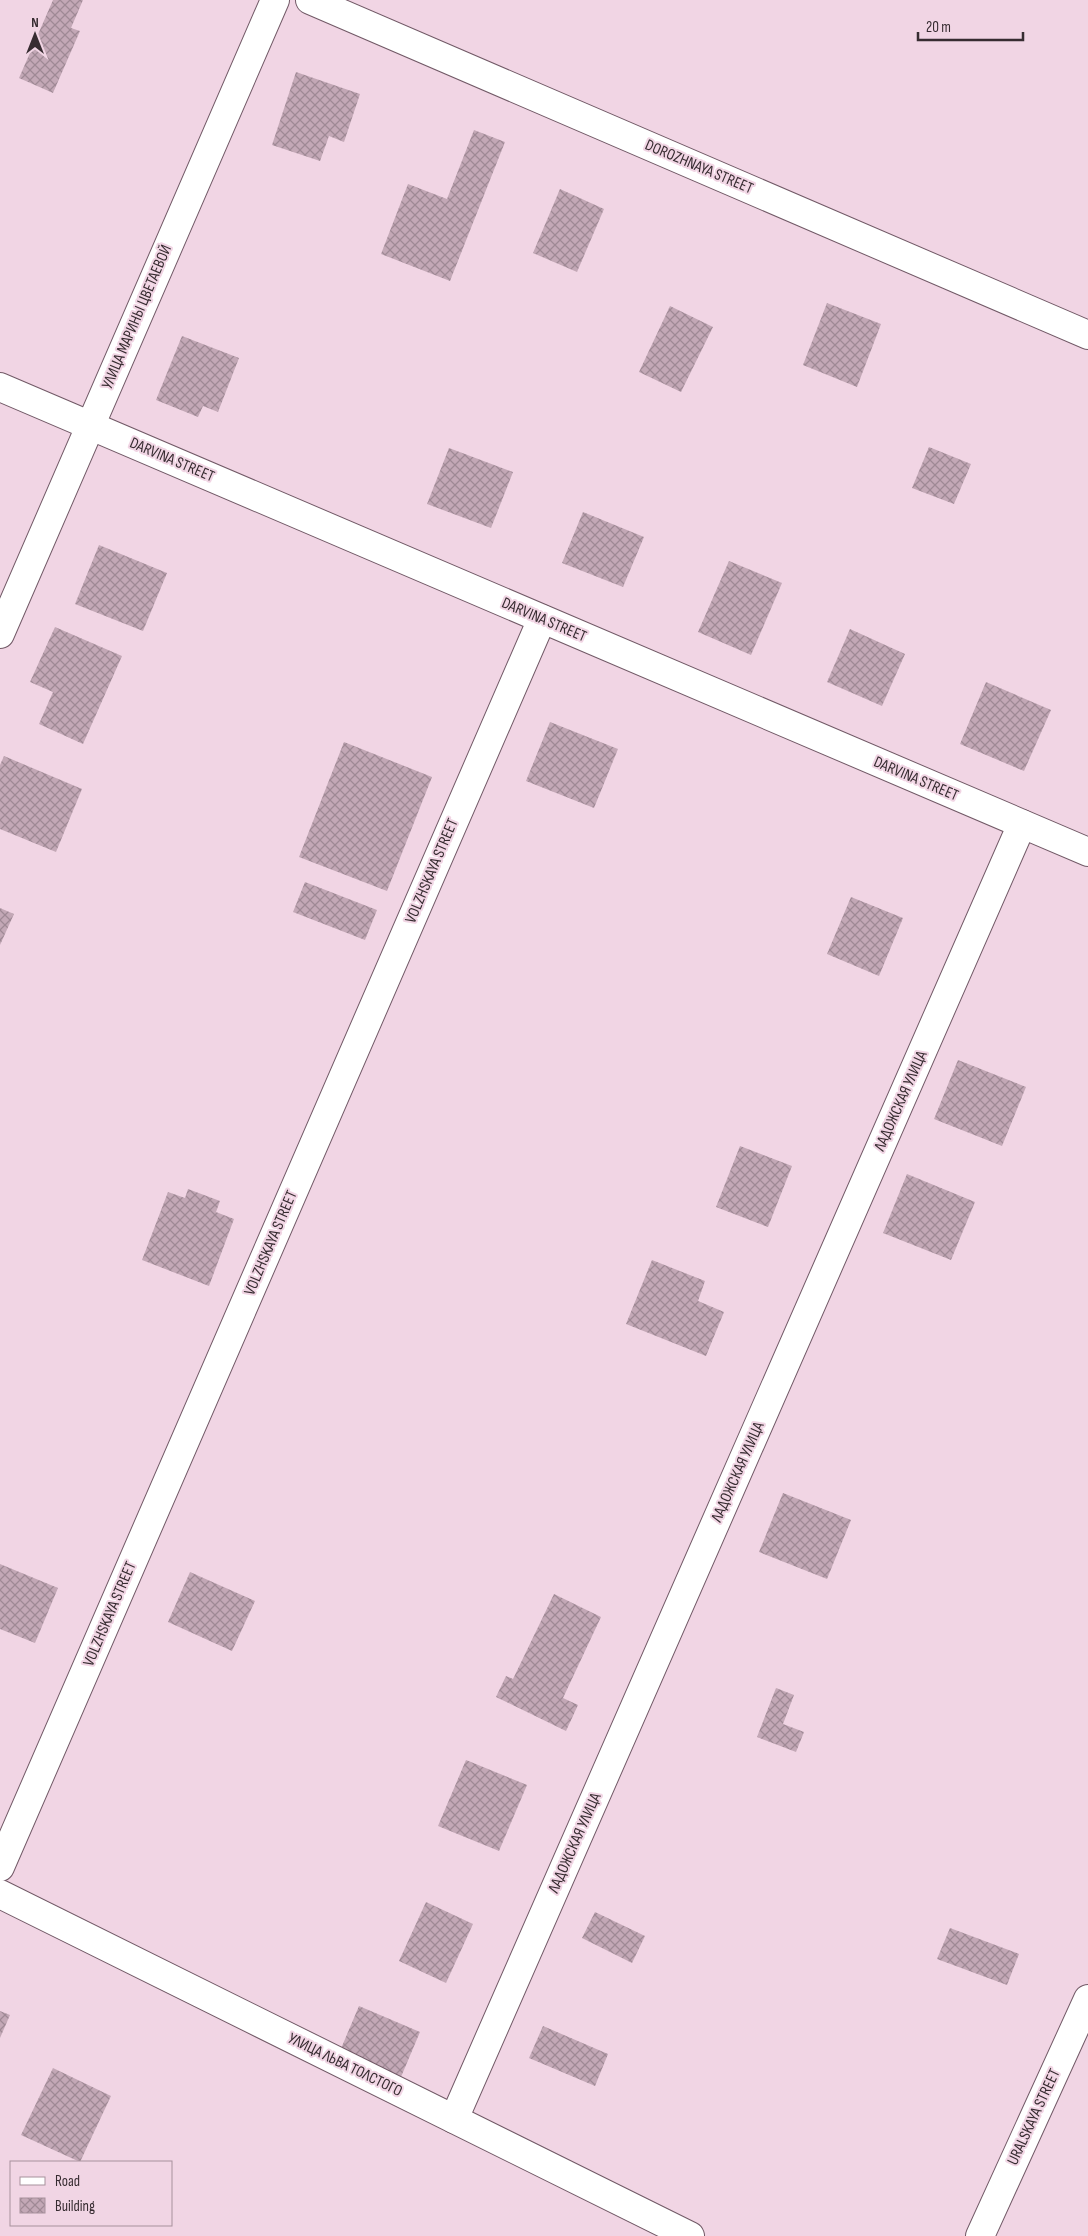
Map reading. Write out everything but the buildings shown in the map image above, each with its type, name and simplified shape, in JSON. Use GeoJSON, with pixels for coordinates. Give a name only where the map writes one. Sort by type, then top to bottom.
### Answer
{"type":"FeatureCollection","features":[{"type":"Feature","properties":{"kind":"street","name":"УЛИЦА МАРИНЫ ЦВЕТАЕВОЙ"},"geometry":{"type":"LineString","coordinates":[[0,634],[274,0]]}},
{"type":"Feature","properties":{"kind":"street","name":"DOROZHNAYA STREET"},"geometry":{"type":"LineString","coordinates":[[310,0],[1088,335]]}},
{"type":"Feature","properties":{"kind":"street","name":"DARVINA STREET"},"geometry":{"type":"LineString","coordinates":[[0,387],[1088,852]]}},
{"type":"Feature","properties":{"kind":"street","name":"VOLZHSKAYA STREET"},"geometry":{"type":"LineString","coordinates":[[0,1867],[542,619]]}},
{"type":"Feature","properties":{"kind":"street","name":"ЛАДОЖСКАЯ УЛИЦА"},"geometry":{"type":"LineString","coordinates":[[454,2119],[1022,824]]}},
{"type":"Feature","properties":{"kind":"street","name":"УЛИЦА ЛЬВА ТОЛСТОГО"},"geometry":{"type":"LineString","coordinates":[[0,1894],[690,2236]]}},
{"type":"Feature","properties":{"kind":"street","name":"URALSKAYA STREET"},"geometry":{"type":"LineString","coordinates":[[980,2236],[1088,1999]]}}]}
